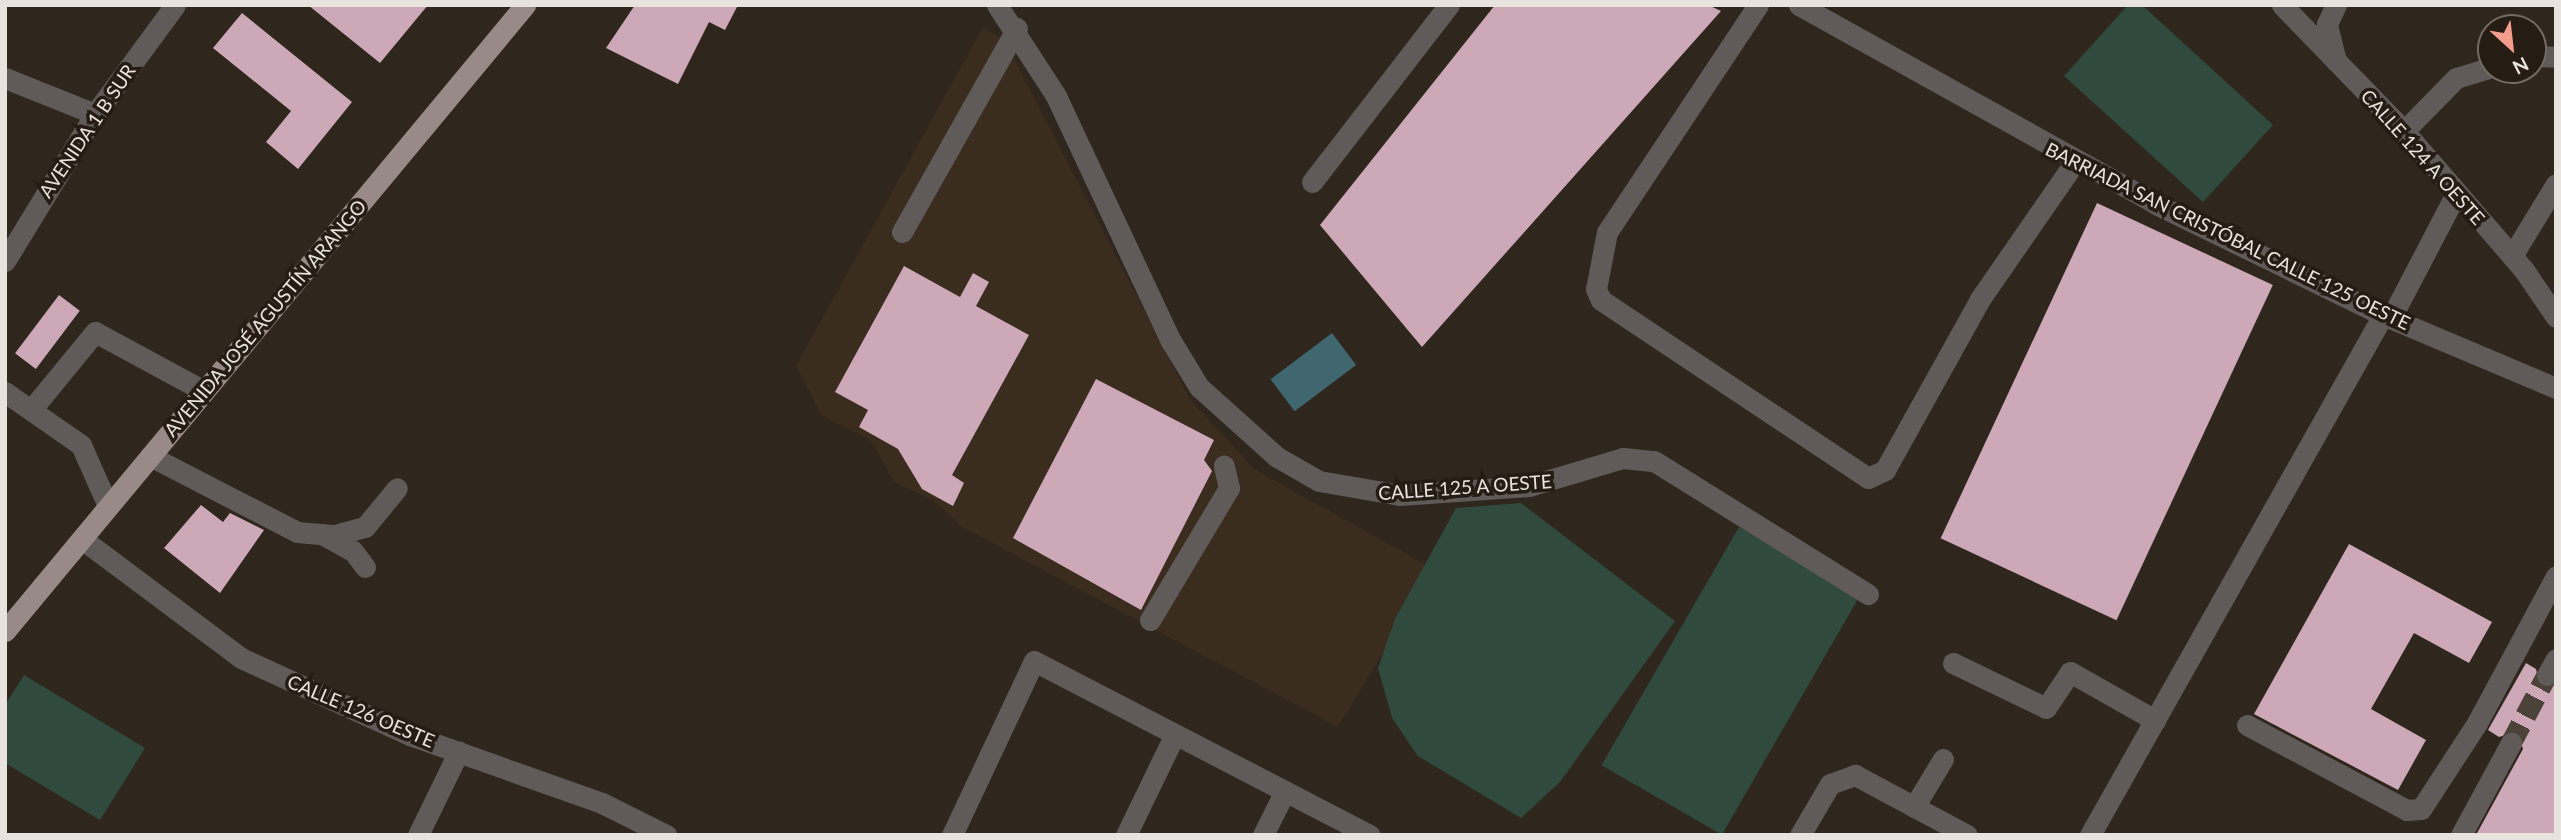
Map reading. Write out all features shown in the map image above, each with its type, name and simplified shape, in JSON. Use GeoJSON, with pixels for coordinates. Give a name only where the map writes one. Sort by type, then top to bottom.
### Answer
{"type":"FeatureCollection","features":[{"type":"Feature","properties":{"kind":"main road","name":"AVENIDA JOSÉ AGUSTÍN ARANGO"},"geometry":{"type":"LineString","coordinates":[[5,631],[525,5]]}},
{"type":"Feature","properties":{"kind":"street","name":"AVENIDA 1 B SUR"},"geometry":{"type":"LineString","coordinates":[[5,261],[94,114],[175,5]]}},
{"type":"Feature","properties":{"kind":"street","name":"CALLE 125 A OESTE"},"geometry":{"type":"LineString","coordinates":[[997,5],[1017,28],[1056,96],[1171,341],[1230,421],[1277,457],[1319,481],[1401,495],[1529,486],[1623,458],[1654,461],[1755,528],[1868,594]]}},
{"type":"Feature","properties":{"kind":"street"},"geometry":{"type":"LineString","coordinates":[[1312,182],[1449,5]]}},
{"type":"Feature","properties":{"kind":"street"},"geometry":{"type":"LineString","coordinates":[[1758,5],[1607,232],[1596,289],[1601,300],[1868,478],[1885,470],[1980,299],[2074,163]]}},
{"type":"Feature","properties":{"kind":"street","name":"BARRIADA SAN CRISTÓBAL CALLE 125 OESTE"},"geometry":{"type":"LineString","coordinates":[[1799,5],[2074,163],[2387,316],[2556,388]]}},
{"type":"Feature","properties":{"kind":"street","name":"CALLE 124 A OESTE"},"geometry":{"type":"LineString","coordinates":[[2282,5],[2404,131],[2512,256],[2556,317]]}},
{"type":"Feature","properties":{"kind":"street"},"geometry":{"type":"LineString","coordinates":[[2336,5],[2327,24],[2336,63]]}},
{"type":"Feature","properties":{"kind":"street"},"geometry":{"type":"LineString","coordinates":[[902,232],[1017,28]]}},
{"type":"Feature","properties":{"kind":"street"},"geometry":{"type":"LineString","coordinates":[[2404,131],[2456,78],[2477,71]]}},
{"type":"Feature","properties":{"kind":"street"},"geometry":{"type":"LineString","coordinates":[[5,78],[94,114]]}},
{"type":"Feature","properties":{"kind":"street"},"geometry":{"type":"LineString","coordinates":[[2512,256],[2556,184]]}},
{"type":"Feature","properties":{"kind":"street"},"geometry":{"type":"LineString","coordinates":[[2090,835],[2457,192]]}},
{"type":"Feature","properties":{"kind":"street"},"geometry":{"type":"LineString","coordinates":[[31,410],[94,332],[204,391]]}},
{"type":"Feature","properties":{"kind":"street"},"geometry":{"type":"LineString","coordinates":[[5,392],[81,445],[108,506]]}},
{"type":"Feature","properties":{"kind":"street"},"geometry":{"type":"LineString","coordinates":[[150,456],[297,532],[322,534],[365,527],[397,488]]}},
{"type":"Feature","properties":{"kind":"street"},"geometry":{"type":"LineString","coordinates":[[1150,620],[1229,488],[1224,466]]}},
{"type":"Feature","properties":{"kind":"street"},"geometry":{"type":"LineString","coordinates":[[322,534],[353,551],[365,567]]}},
{"type":"Feature","properties":{"kind":"street","name":"CALLE 126 OESTE"},"geometry":{"type":"LineString","coordinates":[[82,538],[241,658],[459,751],[602,803],[666,835]]}},
{"type":"Feature","properties":{"kind":"street"},"geometry":{"type":"LineString","coordinates":[[2247,725],[2407,810],[2421,809],[2477,723],[2556,576]]}},
{"type":"Feature","properties":{"kind":"street"},"geometry":{"type":"LineString","coordinates":[[952,835],[1034,661],[1370,835]]}},
{"type":"Feature","properties":{"kind":"street"},"geometry":{"type":"LineString","coordinates":[[1954,663],[2046,708],[2070,672],[2155,720]]}},
{"type":"Feature","properties":{"kind":"street"},"geometry":{"type":"LineString","coordinates":[[1126,835],[1175,734]]}},
{"type":"Feature","properties":{"kind":"street"},"geometry":{"type":"LineString","coordinates":[[2461,835],[2511,743]]}},
{"type":"Feature","properties":{"kind":"street"},"geometry":{"type":"LineString","coordinates":[[418,835],[459,751]]}},
{"type":"Feature","properties":{"kind":"street"},"geometry":{"type":"LineString","coordinates":[[1914,807],[1943,758]]}},
{"type":"Feature","properties":{"kind":"street"},"geometry":{"type":"LineString","coordinates":[[1800,835],[1841,776],[1855,775],[1967,835]]}},
{"type":"Feature","properties":{"kind":"street"},"geometry":{"type":"LineString","coordinates":[[1263,835],[1285,791]]}},
{"type":"Feature","properties":{"kind":"shaded area"},"geometry":{"type":"Polygon","coordinates":[[[983,27],[1005,41],[1190,399],[1254,469],[1434,569],[1338,727],[962,527],[933,500],[895,483],[870,440],[821,415],[796,366],[983,27]]]}},
{"type":"Feature","properties":{"kind":"green space"},"geometry":{"type":"Polygon","coordinates":[[[2128,5],[2142,5],[2273,125],[2203,202],[2064,76],[2128,5]]]}},
{"type":"Feature","properties":{"kind":"green space"},"geometry":{"type":"Polygon","coordinates":[[[1521,503],[1675,621],[1560,782],[1521,818],[1418,756],[1392,718],[1378,668],[1395,619],[1456,508],[1521,503]]]}},
{"type":"Feature","properties":{"kind":"green space"},"geometry":{"type":"Polygon","coordinates":[[[1739,527],[1859,596],[1722,835],[1602,765],[1739,527]]]}},
{"type":"Feature","properties":{"kind":"green space"},"geometry":{"type":"Polygon","coordinates":[[[24,675],[145,748],[100,820],[5,763],[5,705],[24,675]]]}},
{"type":"Feature","properties":{"kind":"water"},"geometry":{"type":"Polygon","coordinates":[[[1332,333],[1356,365],[1295,411],[1271,379],[1332,333]]]}},
{"type":"Feature","properties":{"kind":"building"},"geometry":{"type":"Polygon","coordinates":[[[308,5],[428,5],[380,63],[308,5]]]}},
{"type":"Feature","properties":{"kind":"building"},"geometry":{"type":"Polygon","coordinates":[[[635,5],[738,5],[725,30],[709,22],[678,84],[606,48],[635,5]]]}},
{"type":"Feature","properties":{"kind":"building"},"geometry":{"type":"Polygon","coordinates":[[[1495,5],[1708,5],[1721,11],[1422,347],[1320,225],[1495,5]]]}},
{"type":"Feature","properties":{"kind":"building"},"geometry":{"type":"Polygon","coordinates":[[[242,13],[352,102],[298,169],[266,142],[291,111],[213,48],[242,13]]]}},
{"type":"Feature","properties":{"kind":"building"},"geometry":{"type":"Polygon","coordinates":[[[2097,203],[2273,285],[2116,620],[1941,538],[2097,203]]]}},
{"type":"Feature","properties":{"kind":"building"},"geometry":{"type":"Polygon","coordinates":[[[904,266],[960,297],[973,273],[989,282],[976,306],[1029,335],[952,475],[964,483],[953,506],[922,489],[898,449],[859,427],[868,410],[835,392],[904,266]]]}},
{"type":"Feature","properties":{"kind":"building"},"geometry":{"type":"Polygon","coordinates":[[[59,295],[80,311],[36,369],[15,353],[59,295]]]}},
{"type":"Feature","properties":{"kind":"building"},"geometry":{"type":"Polygon","coordinates":[[[1096,379],[1214,440],[1204,460],[1212,471],[1141,610],[1013,538],[1096,379]]]}},
{"type":"Feature","properties":{"kind":"building"},"geometry":{"type":"Polygon","coordinates":[[[201,505],[223,522],[230,513],[264,530],[220,593],[164,548],[201,505]]]}},
{"type":"Feature","properties":{"kind":"building"},"geometry":{"type":"Polygon","coordinates":[[[2349,544],[2492,622],[2469,663],[2414,633],[2371,709],[2426,740],[2398,790],[2254,714],[2349,544]]]}},
{"type":"Feature","properties":{"kind":"building"},"geometry":{"type":"Polygon","coordinates":[[[2526,663],[2536,669],[2540,686],[2556,684],[2556,835],[2476,835],[2523,749],[2517,731],[2499,737],[2488,730],[2526,663]]]}},
{"type":"Feature","properties":{"kind":"tunnel"},"geometry":{"type":"LineString","coordinates":[[2511,743],[2547,675]]}}]}
